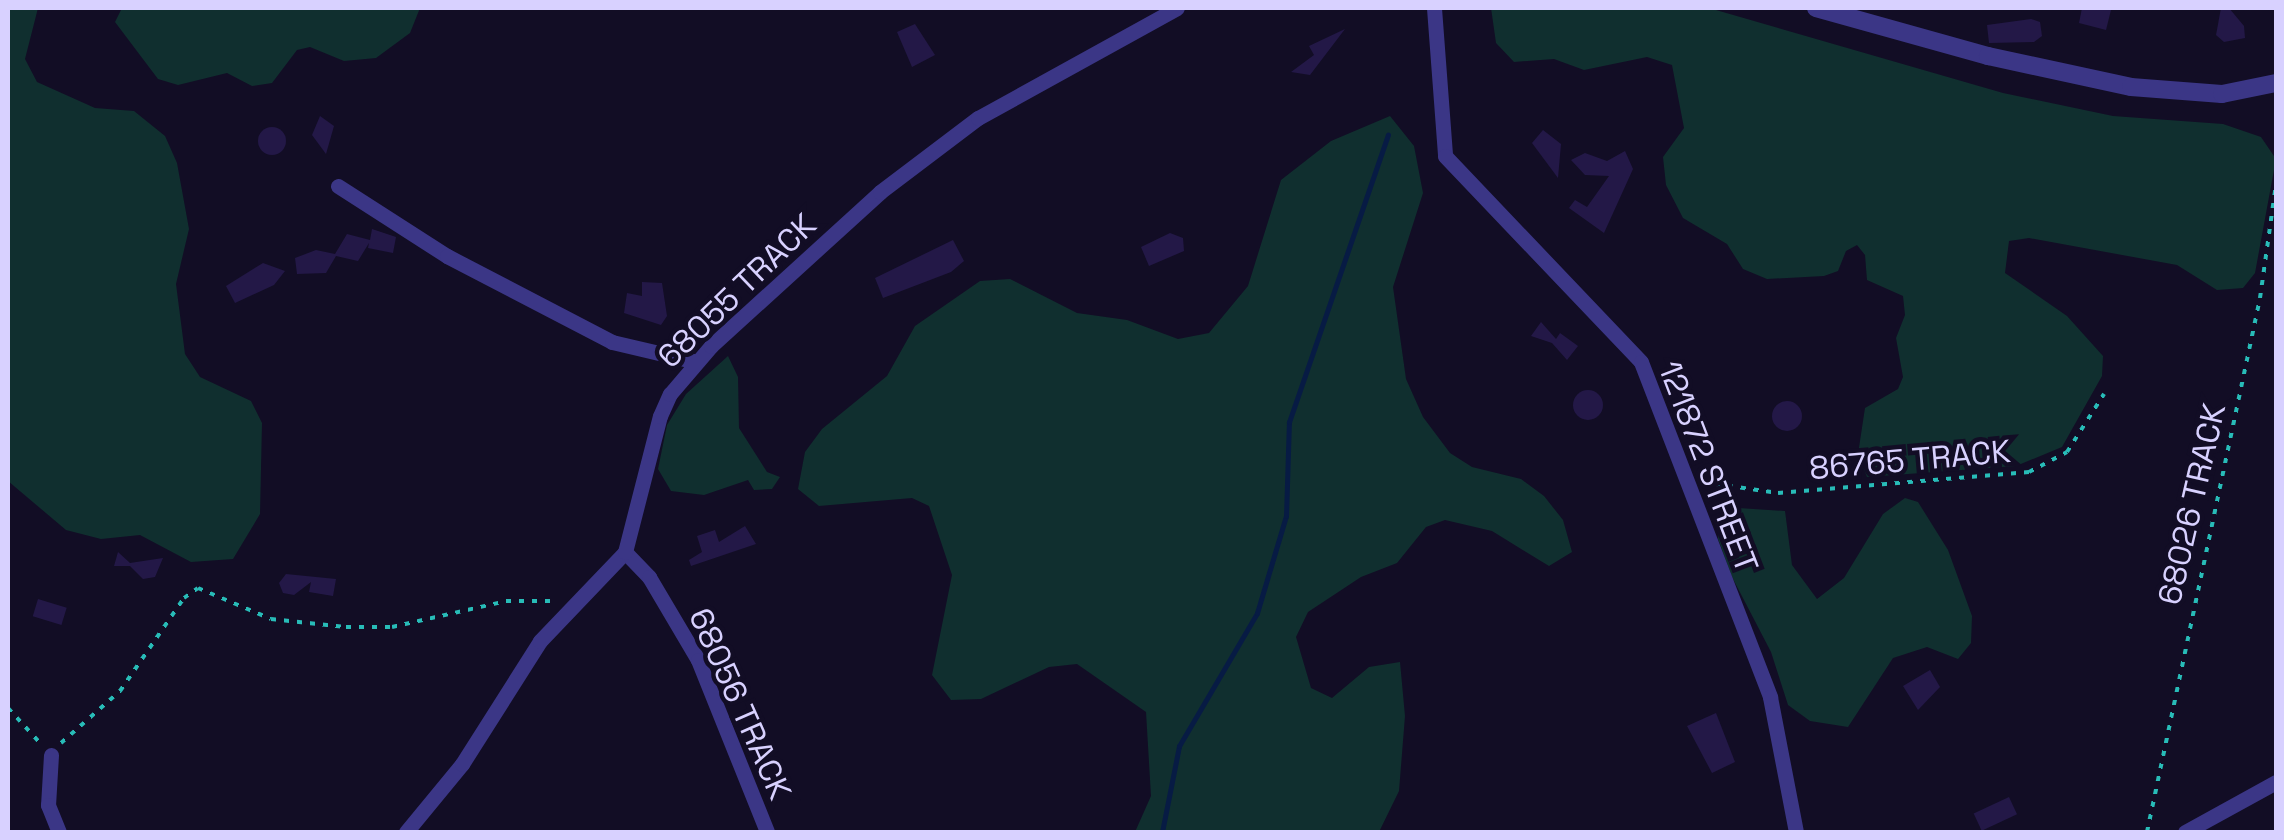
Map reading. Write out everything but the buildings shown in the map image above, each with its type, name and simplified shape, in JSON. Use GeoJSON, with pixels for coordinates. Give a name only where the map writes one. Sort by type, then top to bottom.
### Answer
{"type":"FeatureCollection","features":[{"type":"Feature","properties":{"kind":"street","name":"68055 TRACK"},"geometry":{"type":"LineString","coordinates":[[625,552],[660,416],[697,362],[936,148],[1033,85],[1177,8]]}},
{"type":"Feature","properties":{"kind":"street","name":"121872 STREET"},"geometry":{"type":"LineString","coordinates":[[1434,8],[1445,156],[1640,362],[1770,697],[1796,832]]}},
{"type":"Feature","properties":{"kind":"street"},"geometry":{"type":"LineString","coordinates":[[1816,8],[1988,56],[2131,87],[2222,94],[2276,83]]}},
{"type":"Feature","properties":{"kind":"street"},"geometry":{"type":"LineString","coordinates":[[338,186],[447,256],[612,342],[697,362]]}},
{"type":"Feature","properties":{"kind":"street"},"geometry":{"type":"LineString","coordinates":[[406,832],[575,601],[625,552]]}},
{"type":"Feature","properties":{"kind":"street","name":"68056 TRACK"},"geometry":{"type":"LineString","coordinates":[[625,552],[649,577],[698,660],[766,832]]}},
{"type":"Feature","properties":{"kind":"street"},"geometry":{"type":"LineString","coordinates":[[51,756],[48,805],[59,832]]}},
{"type":"Feature","properties":{"kind":"street"},"geometry":{"type":"LineString","coordinates":[[2185,832],[2276,782]]}},
{"type":"Feature","properties":{"kind":"path","name":"68026 TRACK"},"geometry":{"type":"LineString","coordinates":[[2147,832],[2254,330],[2276,184]]}},
{"type":"Feature","properties":{"kind":"path","name":"86765 TRACK"},"geometry":{"type":"LineString","coordinates":[[1683,477],[1778,494],[2029,472],[2068,452],[2104,394]]}},
{"type":"Feature","properties":{"kind":"path"},"geometry":{"type":"LineString","coordinates":[[8,708],[51,756],[120,691],[184,598],[198,588],[272,618],[346,627],[392,628],[506,601],[575,601]]}},
{"type":"Feature","properties":{"kind":"green space"},"geometry":{"type":"Polygon","coordinates":[[[8,8],[38,8],[25,59],[37,82],[95,108],[134,111],[165,136],[177,163],[189,229],[176,284],[185,354],[200,377],[251,401],[262,423],[260,514],[233,559],[191,562],[140,535],[101,539],[66,530],[8,481],[8,8]]]}},
{"type":"Feature","properties":{"kind":"green space"},"geometry":{"type":"Polygon","coordinates":[[[122,8],[420,8],[410,33],[376,58],[344,61],[310,47],[297,50],[272,83],[252,86],[227,73],[178,85],[158,79],[115,22],[122,8]]]}},
{"type":"Feature","properties":{"kind":"green space"},"geometry":{"type":"Polygon","coordinates":[[[1491,8],[1709,8],[2003,93],[2113,116],[2223,124],[2261,137],[2276,159],[2255,273],[2243,288],[2217,290],[2177,265],[2029,238],[2009,241],[2005,273],[2067,316],[2103,356],[2102,376],[2062,447],[2016,466],[1867,477],[1858,454],[1865,408],[1898,389],[1903,377],[1896,338],[1905,315],[1903,296],[1867,280],[1865,255],[1857,245],[1846,251],[1838,271],[1824,276],[1767,279],[1743,269],[1727,244],[1683,218],[1666,185],[1663,157],[1684,128],[1672,65],[1647,57],[1584,70],[1554,59],[1514,62],[1496,43],[1491,8]]]}},
{"type":"Feature","properties":{"kind":"green space"},"geometry":{"type":"Polygon","coordinates":[[[1390,116],[1414,146],[1423,193],[1393,287],[1406,379],[1423,417],[1450,453],[1472,467],[1521,479],[1544,496],[1563,520],[1572,552],[1549,566],[1492,531],[1445,520],[1426,527],[1397,563],[1361,577],[1308,612],[1296,637],[1311,688],[1332,698],[1369,667],[1400,662],[1405,716],[1399,791],[1379,832],[1135,832],[1151,796],[1146,712],[1077,664],[1049,667],[981,699],[951,700],[932,675],[952,575],[929,506],[912,498],[819,506],[798,489],[805,452],[822,429],[887,376],[915,326],[980,281],[1010,279],[1077,313],[1127,320],[1178,339],[1209,333],[1248,286],[1281,180],[1331,141],[1390,116]]]}},
{"type":"Feature","properties":{"kind":"green space"},"geometry":{"type":"Polygon","coordinates":[[[728,356],[738,377],[739,428],[767,472],[780,477],[772,489],[754,490],[748,480],[704,495],[671,491],[658,469],[667,425],[686,394],[728,356]]]}},
{"type":"Feature","properties":{"kind":"green space"},"geometry":{"type":"Polygon","coordinates":[[[1905,498],[1918,502],[1948,550],[1972,616],[1971,643],[1958,659],[1927,647],[1893,658],[1848,727],[1810,721],[1788,705],[1771,652],[1732,577],[1718,539],[1720,514],[1738,508],[1785,511],[1792,565],[1817,599],[1844,578],[1883,514],[1905,498]]]}},
{"type":"Feature","properties":{"kind":"waterway"},"geometry":{"type":"LineString","coordinates":[[1162,832],[1179,746],[1257,613],[1286,516],[1289,422],[1388,135]]}}]}
